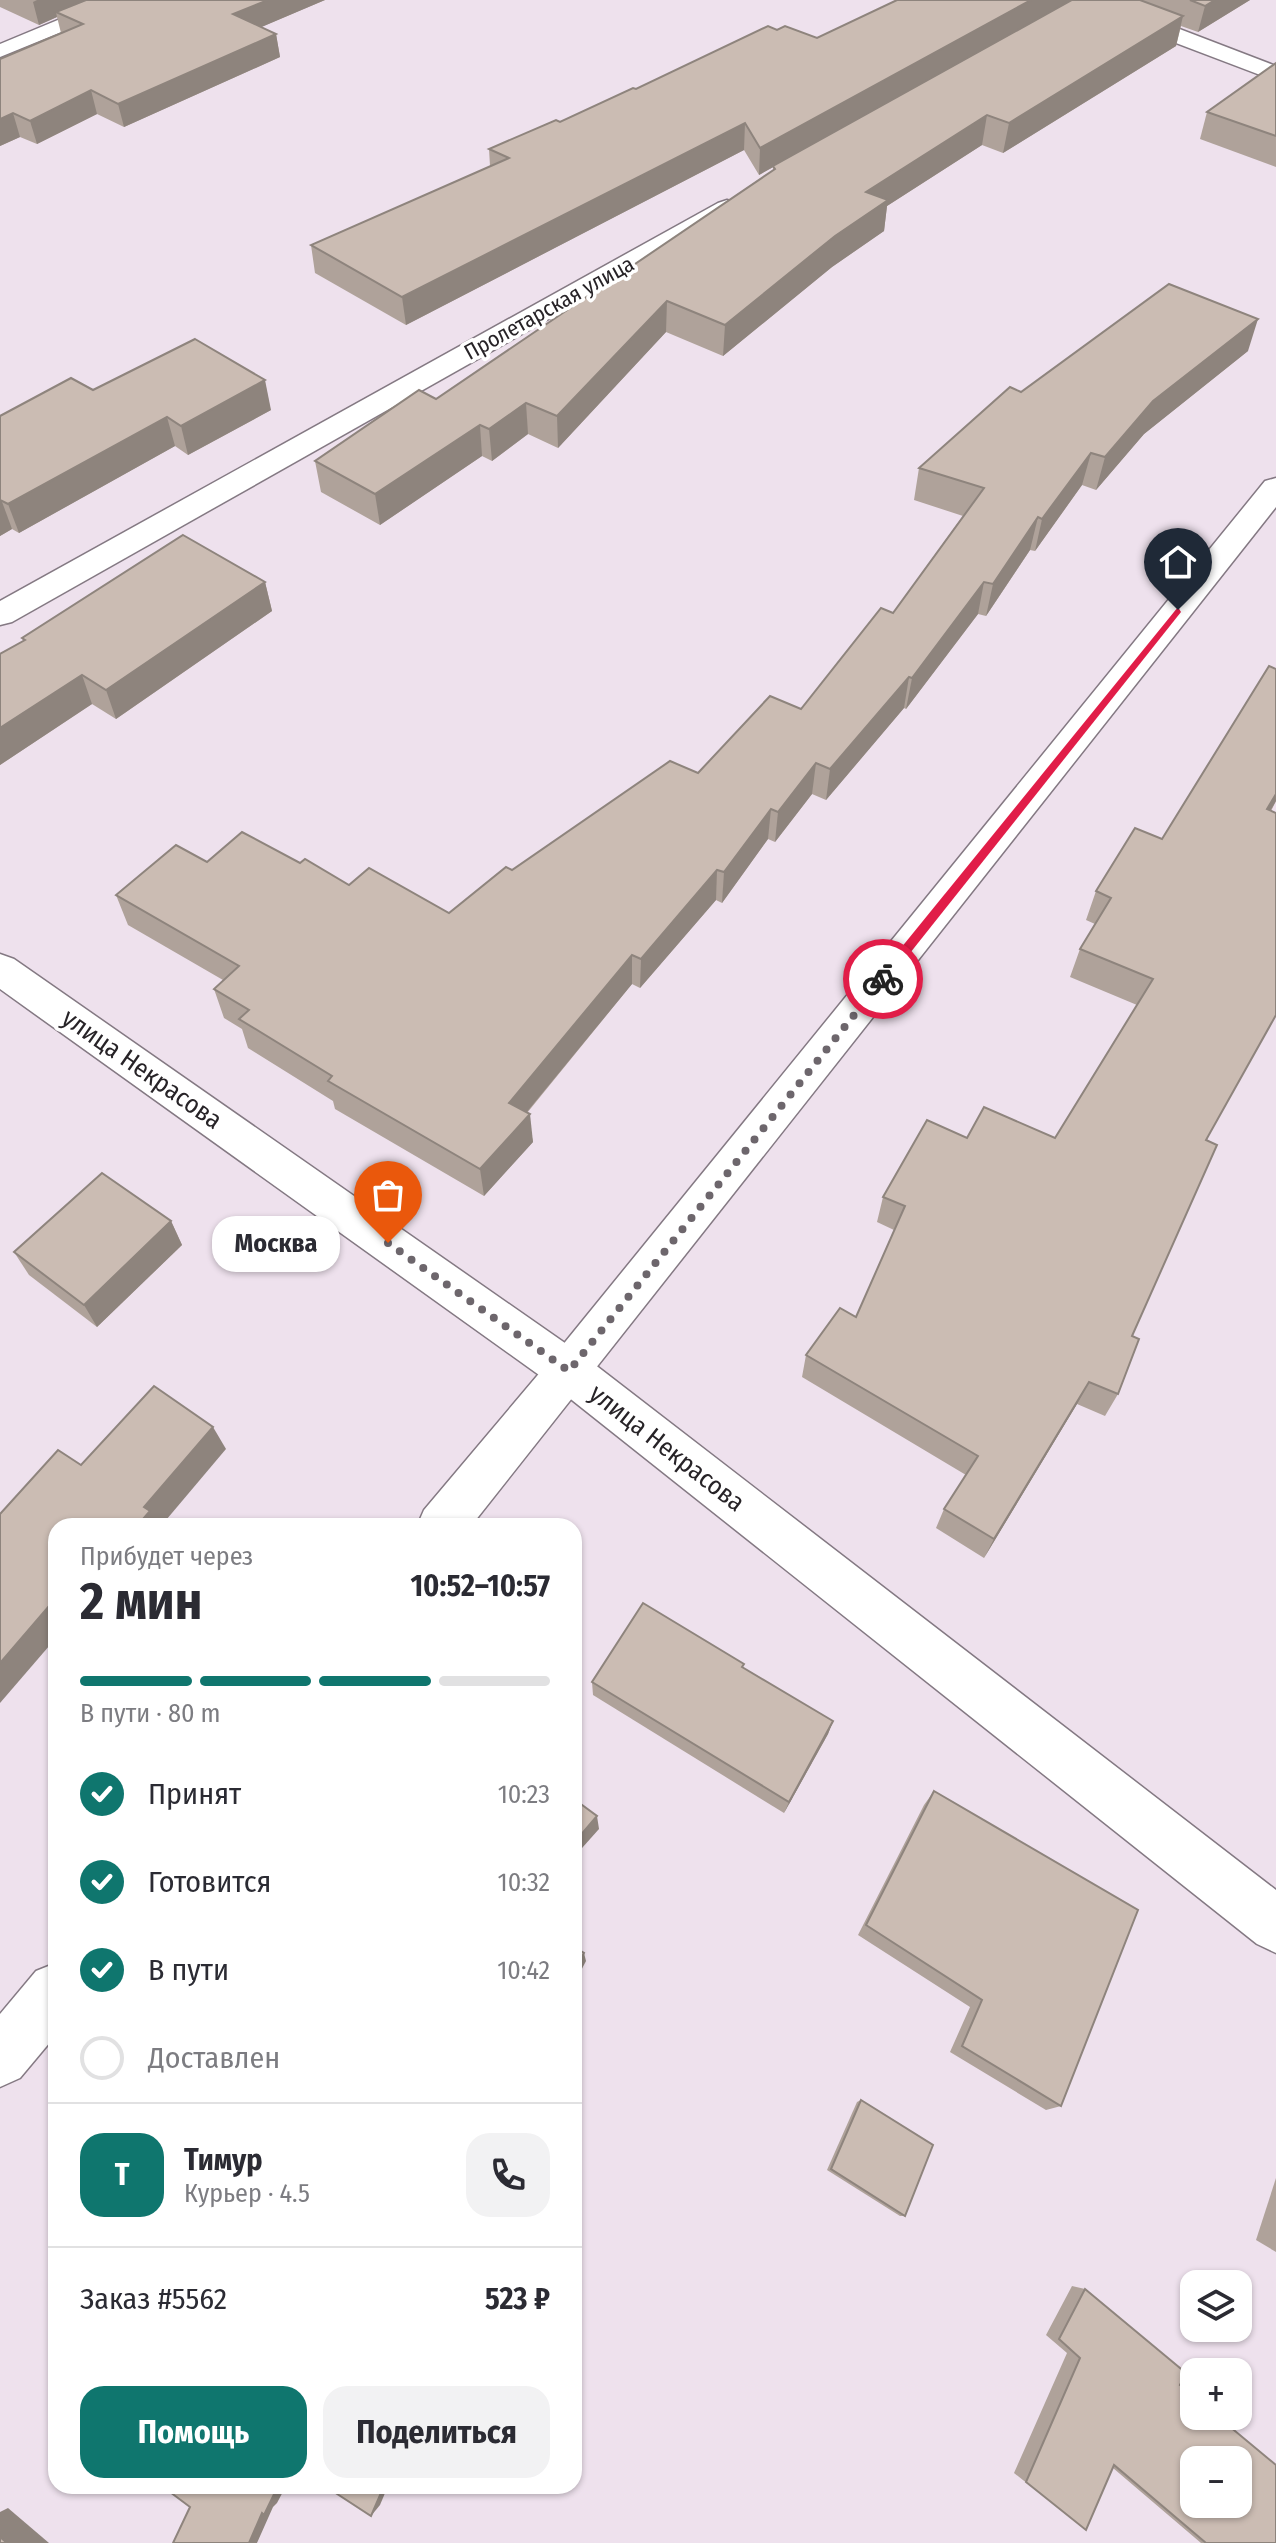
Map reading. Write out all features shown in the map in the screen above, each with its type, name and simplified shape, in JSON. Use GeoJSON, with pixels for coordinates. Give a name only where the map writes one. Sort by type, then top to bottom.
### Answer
{"type":"FeatureCollection","features":[{"type":"Feature","properties":{"kind":"street"},"geometry":{"type":"LineString","coordinates":[[1084,5],[1276,74]]}},
{"type":"Feature","properties":{"kind":"street","name":"Пролетарская улица"},"geometry":{"type":"LineString","coordinates":[[0,615],[746,197]]}},
{"type":"Feature","properties":{"kind":"street"},"geometry":{"type":"LineString","coordinates":[[448,1518],[569,1371],[1276,487]]}},
{"type":"Feature","properties":{"kind":"street","name":"улица Некрасова"},"geometry":{"type":"LineString","coordinates":[[0,969],[569,1371],[1276,1925]]}},
{"type":"Feature","properties":{"kind":"street"},"geometry":{"type":"LineString","coordinates":[[0,2058],[48,2001]]}},
{"type":"Feature","properties":{"kind":"lane"},"geometry":{"type":"LineString","coordinates":[[0,51],[123,0]]}},
{"type":"Feature","properties":{"kind":"building"},"geometry":{"type":"Polygon","coordinates":[[[86,0],[268,0],[233,14],[276,34],[118,104],[91,90],[30,121],[13,113],[0,119],[0,59],[83,24],[56,12],[86,0]]]}},
{"type":"Feature","properties":{"kind":"building"},"geometry":{"type":"Polygon","coordinates":[[[897,0],[1031,0],[760,148],[745,123],[402,297],[311,245],[509,158],[489,149],[636,89],[768,26],[777,30],[785,26],[817,38],[897,0]]]}},
{"type":"Feature","properties":{"kind":"building"},"geometry":{"type":"Polygon","coordinates":[[[1072,0],[1140,0],[1183,16],[1009,123],[987,115],[866,192],[888,200],[835,236],[725,325],[667,301],[557,416],[526,403],[489,429],[480,425],[375,494],[315,461],[419,390],[436,399],[775,169],[773,166],[1072,0]]]}},
{"type":"Feature","properties":{"kind":"building"},"geometry":{"type":"Polygon","coordinates":[[[1190,0],[1215,0],[1205,6],[1190,0]]]}},
{"type":"Feature","properties":{"kind":"building"},"geometry":{"type":"Polygon","coordinates":[[[1276,63],[1276,136],[1207,112],[1276,63]]]}},
{"type":"Feature","properties":{"kind":"building"},"geometry":{"type":"Polygon","coordinates":[[[1169,284],[1258,319],[1153,401],[1105,457],[1091,453],[1042,519],[1038,517],[993,584],[984,582],[912,678],[909,677],[830,769],[816,763],[778,812],[771,809],[724,872],[717,870],[641,959],[632,955],[509,1103],[530,1114],[480,1169],[328,1081],[332,1076],[239,1019],[249,1010],[214,989],[239,966],[116,895],[176,845],[207,862],[242,832],[300,863],[305,859],[349,885],[369,868],[449,913],[506,867],[512,870],[670,761],[698,773],[770,696],[801,709],[881,608],[893,613],[984,488],[919,468],[1010,387],[1021,392],[1169,284]]]}},
{"type":"Feature","properties":{"kind":"building"},"geometry":{"type":"Polygon","coordinates":[[[195,339],[265,380],[181,426],[167,417],[8,504],[0,500],[0,416],[71,378],[93,390],[195,339]]]}},
{"type":"Feature","properties":{"kind":"building"},"geometry":{"type":"Polygon","coordinates":[[[183,535],[265,582],[106,690],[82,675],[0,728],[0,654],[183,535]]]}},
{"type":"Feature","properties":{"kind":"building"},"geometry":{"type":"Polygon","coordinates":[[[1269,666],[1276,669],[1276,794],[1267,809],[1276,813],[1276,1015],[1206,1140],[1217,1145],[1132,1336],[1139,1339],[1118,1394],[1089,1382],[994,1539],[944,1509],[978,1456],[806,1355],[840,1308],[856,1317],[905,1206],[883,1197],[927,1120],[967,1138],[984,1107],[1055,1138],[1153,979],[1080,949],[1111,898],[1096,891],[1135,828],[1162,839],[1269,666]]]}},
{"type":"Feature","properties":{"kind":"building"},"geometry":{"type":"Polygon","coordinates":[[[102,1173],[171,1221],[84,1305],[14,1252],[102,1173]]]}},
{"type":"Feature","properties":{"kind":"building"},"geometry":{"type":"Polygon","coordinates":[[[154,1386],[213,1427],[144,1507],[150,1511],[144,1518],[48,1518],[48,1607],[0,1663],[0,1514],[58,1450],[81,1465],[154,1386]]]}},
{"type":"Feature","properties":{"kind":"building"},"geometry":{"type":"Polygon","coordinates":[[[643,1603],[833,1721],[789,1802],[592,1682],[643,1603]]]}},
{"type":"Feature","properties":{"kind":"building"},"geometry":{"type":"Polygon","coordinates":[[[934,1791],[1138,1910],[1061,2106],[962,2046],[982,2000],[866,1925],[934,1791]]]}},
{"type":"Feature","properties":{"kind":"building"},"geometry":{"type":"Polygon","coordinates":[[[582,1805],[597,1816],[582,1834],[582,1805]]]}},
{"type":"Feature","properties":{"kind":"building"},"geometry":{"type":"Polygon","coordinates":[[[861,2100],[933,2145],[905,2216],[831,2169],[861,2100]]]}},
{"type":"Feature","properties":{"kind":"building"},"geometry":{"type":"Polygon","coordinates":[[[1085,2289],[1180,2368],[1180,2430],[1234,2430],[1276,2465],[1276,2543],[1206,2543],[1114,2465],[1086,2530],[1026,2482],[1080,2358],[1059,2339],[1085,2289]]]}},
{"type":"Feature","properties":{"kind":"building"},"geometry":{"type":"Polygon","coordinates":[[[173,2494],[274,2494],[249,2543],[173,2543],[190,2507],[173,2494]]]}},
{"type":"Feature","properties":{"kind":"building"},"geometry":{"type":"Polygon","coordinates":[[[337,2494],[381,2494],[371,2516],[337,2494]]]}},
{"type":"Feature","properties":{"kind":"way so far"},"geometry":{"type":"LineString","coordinates":[[388,1243],[569,1371],[883,979]]}},
{"type":"Feature","properties":{"kind":"place","name":"Москва"},"geometry":{"type":"Point","coordinates":[388,1243]}},
{"type":"Feature","properties":{"kind":"route"},"geometry":{"type":"LineString","coordinates":[[883,979],[1178,610]]}}]}
